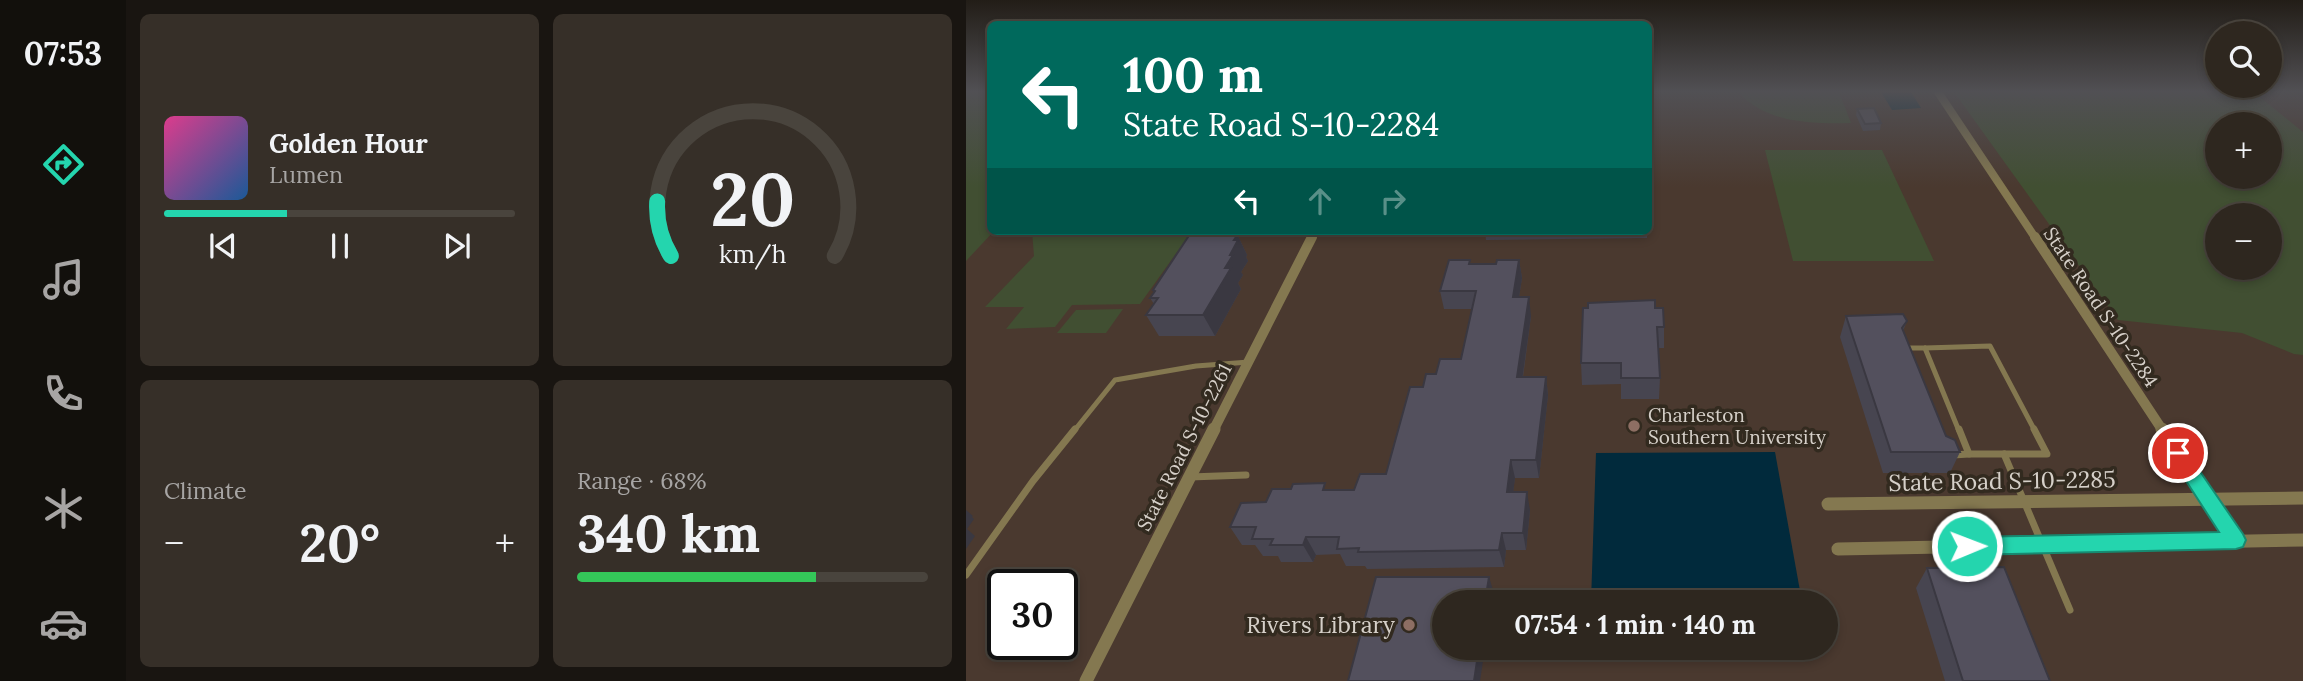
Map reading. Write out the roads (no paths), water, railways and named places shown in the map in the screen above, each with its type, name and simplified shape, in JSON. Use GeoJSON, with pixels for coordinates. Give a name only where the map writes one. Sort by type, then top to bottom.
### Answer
{"type":"FeatureCollection","features":[{"type":"Feature","properties":{"kind":"street","name":"State Road S-10-2284"},"geometry":{"type":"LineString","coordinates":[[1959,124],[2236,540]]}},
{"type":"Feature","properties":{"kind":"street","name":"State Road S-10-2261"},"geometry":{"type":"LineString","coordinates":[[1086,681],[1313,235]]}},
{"type":"Feature","properties":{"kind":"street","name":"State Road S-10-2285"},"geometry":{"type":"LineString","coordinates":[[1828,504],[2303,498]]}},
{"type":"Feature","properties":{"kind":"street"},"geometry":{"type":"LineString","coordinates":[[1838,549],[2303,540]]}},
{"type":"Feature","properties":{"kind":"lane"},"geometry":{"type":"LineString","coordinates":[[1905,360],[1900,348],[1990,346],[2047,454],[1942,455]]}},
{"type":"Feature","properties":{"kind":"lane"},"geometry":{"type":"LineString","coordinates":[[1925,347],[1969,454]]}},
{"type":"Feature","properties":{"kind":"lane"},"geometry":{"type":"LineString","coordinates":[[966,575],[1033,481],[1115,380],[1196,366],[1249,362]]}},
{"type":"Feature","properties":{"kind":"lane"},"geometry":{"type":"LineString","coordinates":[[2004,454],[2070,610]]}},
{"type":"Feature","properties":{"kind":"lane"},"geometry":{"type":"LineString","coordinates":[[1190,477],[1246,475]]}},
{"type":"Feature","properties":{"kind":"water"},"geometry":{"type":"Polygon","coordinates":[[[1775,452],[1800,590],[1591,590],[1596,453],[1775,452]]]}},
{"type":"Feature","properties":{"kind":"place","name":"Charleston Southern University"},"geometry":{"type":"Point","coordinates":[1634,426]}},
{"type":"Feature","properties":{"kind":"place","name":"Rivers Library"},"geometry":{"type":"Point","coordinates":[1409,625]}}]}
